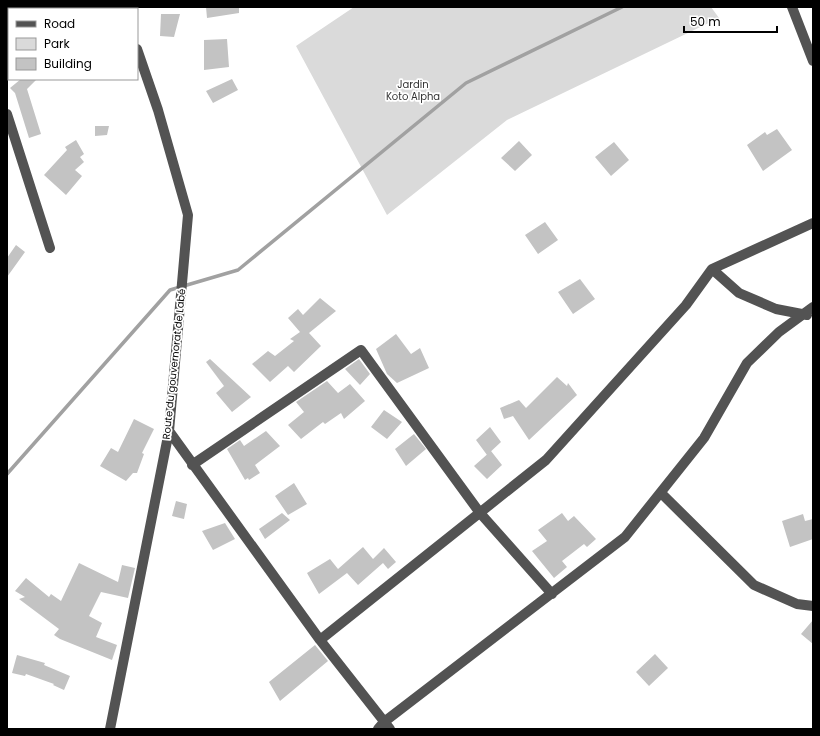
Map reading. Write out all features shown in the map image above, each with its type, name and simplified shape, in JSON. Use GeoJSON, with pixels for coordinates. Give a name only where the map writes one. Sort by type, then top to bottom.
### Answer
{"type":"FeatureCollection","features":[{"type":"Feature","properties":{"kind":"street"},"geometry":{"type":"LineString","coordinates":[[792,7],[813,61]]}},
{"type":"Feature","properties":{"kind":"street","name":"Route du gouvernorat de Labé"},"geometry":{"type":"LineString","coordinates":[[110,729],[169,431],[188,215],[158,110],[138,52]]}},
{"type":"Feature","properties":{"kind":"street"},"geometry":{"type":"LineString","coordinates":[[7,114],[50,248]]}},
{"type":"Feature","properties":{"kind":"street"},"geometry":{"type":"LineString","coordinates":[[320,640],[546,460],[686,305],[712,269],[813,223]]}},
{"type":"Feature","properties":{"kind":"street"},"geometry":{"type":"LineString","coordinates":[[712,269],[739,293],[776,309],[808,315]]}},
{"type":"Feature","properties":{"kind":"street"},"geometry":{"type":"LineString","coordinates":[[169,431],[192,465],[384,727],[625,537],[704,438],[747,363],[779,332],[808,315],[813,307]]}},
{"type":"Feature","properties":{"kind":"street"},"geometry":{"type":"LineString","coordinates":[[192,465],[361,350],[480,513],[552,594]]}},
{"type":"Feature","properties":{"kind":"street"},"geometry":{"type":"LineString","coordinates":[[661,493],[754,585],[796,604],[813,606]]}},
{"type":"Feature","properties":{"kind":"green space","name":"Jardin Koto Alpha"},"geometry":{"type":"Polygon","coordinates":[[[354,7],[711,7],[719,18],[507,120],[387,215],[296,46],[354,7]]]}},
{"type":"Feature","properties":{"kind":"building"},"geometry":{"type":"Polygon","coordinates":[[[206,7],[239,7],[239,13],[207,18],[206,7]]]}},
{"type":"Feature","properties":{"kind":"building"},"geometry":{"type":"Polygon","coordinates":[[[161,14],[180,14],[174,37],[160,36],[161,14]]]}},
{"type":"Feature","properties":{"kind":"building"},"geometry":{"type":"Polygon","coordinates":[[[227,39],[229,67],[204,70],[204,40],[227,39]]]}},
{"type":"Feature","properties":{"kind":"building"},"geometry":{"type":"Polygon","coordinates":[[[232,79],[238,90],[213,103],[206,91],[232,79]]]}},
{"type":"Feature","properties":{"kind":"building"},"geometry":{"type":"Polygon","coordinates":[[[20,80],[36,80],[27,89],[41,134],[29,138],[15,93],[10,88],[20,80]]]}},
{"type":"Feature","properties":{"kind":"building"},"geometry":{"type":"Polygon","coordinates":[[[95,126],[109,126],[107,135],[95,136],[95,126]]]}},
{"type":"Feature","properties":{"kind":"building"},"geometry":{"type":"Polygon","coordinates":[[[777,129],[792,150],[763,171],[747,145],[765,132],[767,135],[777,129]]]}},
{"type":"Feature","properties":{"kind":"building"},"geometry":{"type":"Polygon","coordinates":[[[76,140],[84,154],[80,157],[84,162],[75,170],[82,176],[66,195],[44,175],[67,150],[65,147],[76,140]]]}},
{"type":"Feature","properties":{"kind":"building"},"geometry":{"type":"Polygon","coordinates":[[[519,141],[532,155],[515,171],[501,158],[519,141]]]}},
{"type":"Feature","properties":{"kind":"building"},"geometry":{"type":"Polygon","coordinates":[[[614,142],[629,160],[611,176],[595,157],[614,142]]]}},
{"type":"Feature","properties":{"kind":"building"},"geometry":{"type":"Polygon","coordinates":[[[545,222],[558,240],[538,254],[525,235],[545,222]]]}},
{"type":"Feature","properties":{"kind":"building"},"geometry":{"type":"Polygon","coordinates":[[[16,245],[25,252],[7,277],[7,258],[16,245]]]}},
{"type":"Feature","properties":{"kind":"building"},"geometry":{"type":"Polygon","coordinates":[[[580,279],[595,299],[573,314],[558,292],[580,279]]]}},
{"type":"Feature","properties":{"kind":"building"},"geometry":{"type":"Polygon","coordinates":[[[320,298],[336,311],[309,333],[321,346],[294,372],[288,366],[270,382],[252,364],[268,351],[275,356],[294,341],[290,339],[300,332],[288,318],[298,309],[303,315],[320,298]]]}},
{"type":"Feature","properties":{"kind":"building"},"geometry":{"type":"Polygon","coordinates":[[[396,334],[411,354],[420,348],[429,368],[397,383],[387,374],[376,349],[396,334]]]}},
{"type":"Feature","properties":{"kind":"building"},"geometry":{"type":"Polygon","coordinates":[[[210,359],[251,397],[232,412],[216,393],[224,386],[206,362],[210,359]]]}},
{"type":"Feature","properties":{"kind":"building"},"geometry":{"type":"Polygon","coordinates":[[[359,359],[370,374],[360,385],[345,369],[359,359]]]}},
{"type":"Feature","properties":{"kind":"building"},"geometry":{"type":"Polygon","coordinates":[[[557,377],[567,386],[568,383],[577,395],[529,440],[513,416],[504,419],[500,408],[519,400],[526,408],[557,377]]]}},
{"type":"Feature","properties":{"kind":"building"},"geometry":{"type":"Polygon","coordinates":[[[327,381],[338,393],[350,384],[365,401],[344,419],[341,413],[325,424],[323,422],[301,439],[288,425],[304,412],[296,402],[327,381]]]}},
{"type":"Feature","properties":{"kind":"building"},"geometry":{"type":"Polygon","coordinates":[[[384,410],[402,422],[387,439],[371,427],[384,410]]]}},
{"type":"Feature","properties":{"kind":"building"},"geometry":{"type":"Polygon","coordinates":[[[134,419],[154,429],[142,453],[144,454],[137,473],[133,473],[126,481],[100,466],[111,448],[118,452],[134,419]]]}},
{"type":"Feature","properties":{"kind":"building"},"geometry":{"type":"Polygon","coordinates":[[[490,427],[501,442],[487,455],[476,440],[490,427]]]}},
{"type":"Feature","properties":{"kind":"building"},"geometry":{"type":"Polygon","coordinates":[[[266,431],[280,446],[255,465],[260,473],[249,480],[248,478],[245,480],[227,449],[240,440],[244,446],[266,431]]]}},
{"type":"Feature","properties":{"kind":"building"},"geometry":{"type":"Polygon","coordinates":[[[414,434],[426,449],[406,466],[395,449],[414,434]]]}},
{"type":"Feature","properties":{"kind":"building"},"geometry":{"type":"Polygon","coordinates":[[[491,451],[502,465],[487,479],[474,466],[491,451]]]}},
{"type":"Feature","properties":{"kind":"building"},"geometry":{"type":"Polygon","coordinates":[[[294,483],[307,504],[288,515],[275,496],[294,483]]]}},
{"type":"Feature","properties":{"kind":"building"},"geometry":{"type":"Polygon","coordinates":[[[176,501],[187,504],[184,519],[172,516],[176,501]]]}},
{"type":"Feature","properties":{"kind":"building"},"geometry":{"type":"Polygon","coordinates":[[[282,513],[290,520],[265,539],[259,529],[282,513]]]}},
{"type":"Feature","properties":{"kind":"building"},"geometry":{"type":"Polygon","coordinates":[[[562,513],[568,521],[574,516],[596,539],[587,547],[584,544],[562,561],[567,567],[554,578],[532,551],[547,541],[538,530],[562,513]]]}},
{"type":"Feature","properties":{"kind":"building"},"geometry":{"type":"Polygon","coordinates":[[[803,514],[805,521],[813,519],[813,539],[790,547],[782,521],[803,514]]]}},
{"type":"Feature","properties":{"kind":"building"},"geometry":{"type":"Polygon","coordinates":[[[225,523],[235,539],[213,550],[202,531],[225,523]]]}},
{"type":"Feature","properties":{"kind":"building"},"geometry":{"type":"Polygon","coordinates":[[[363,547],[373,559],[384,548],[396,562],[388,569],[383,563],[358,585],[347,573],[319,594],[307,573],[330,559],[338,569],[363,547]]]}},
{"type":"Feature","properties":{"kind":"building"},"geometry":{"type":"Polygon","coordinates":[[[79,563],[118,582],[122,565],[135,568],[128,598],[101,592],[89,616],[102,623],[96,637],[117,645],[112,660],[60,639],[54,635],[59,629],[19,599],[25,597],[15,591],[26,578],[49,597],[51,594],[61,601],[79,563]]]}},
{"type":"Feature","properties":{"kind":"building"},"geometry":{"type":"Polygon","coordinates":[[[813,620],[813,644],[801,634],[813,620]]]}},
{"type":"Feature","properties":{"kind":"building"},"geometry":{"type":"Polygon","coordinates":[[[315,645],[328,661],[280,701],[269,682],[315,645]]]}},
{"type":"Feature","properties":{"kind":"building"},"geometry":{"type":"Polygon","coordinates":[[[655,654],[668,668],[649,686],[636,672],[655,654]]]}},
{"type":"Feature","properties":{"kind":"building"},"geometry":{"type":"Polygon","coordinates":[[[17,655],[45,663],[44,665],[70,676],[64,690],[53,685],[54,684],[26,674],[25,676],[12,673],[17,655]]]}},
{"type":"Feature","properties":{"kind":"waterway"},"geometry":{"type":"LineString","coordinates":[[7,474],[170,290],[238,270],[466,83],[622,7]]}}]}
